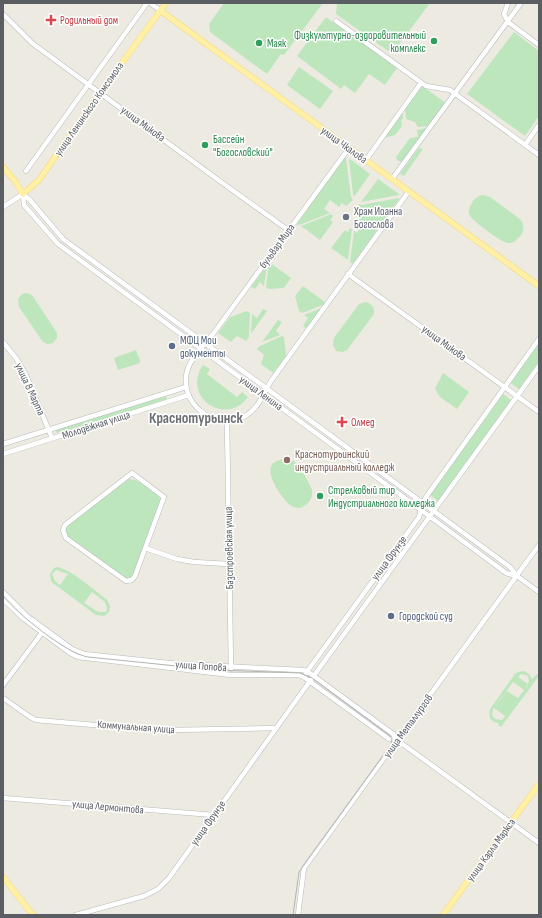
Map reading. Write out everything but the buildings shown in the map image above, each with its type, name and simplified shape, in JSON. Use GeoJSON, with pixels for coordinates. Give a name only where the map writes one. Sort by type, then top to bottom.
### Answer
{"type":"FeatureCollection","features":[{"type":"Feature","properties":{"kind":"main road","name":"улица Ленинского Комсомола"},"geometry":{"type":"LineString","coordinates":[[23,194],[39,180],[166,3]]}},
{"type":"Feature","properties":{"kind":"main road","name":"улица Чкалова"},"geometry":{"type":"LineString","coordinates":[[161,11],[539,286]]}},
{"type":"Feature","properties":{"kind":"main road","name":"улица Ленина"},"geometry":{"type":"LineString","coordinates":[[3,167],[15,181],[23,194]]}},
{"type":"Feature","properties":{"kind":"main road","name":"улица Карла Маркса"},"geometry":{"type":"LineString","coordinates":[[444,915],[539,784]]}},
{"type":"Feature","properties":{"kind":"main road"},"geometry":{"type":"LineString","coordinates":[[3,877],[33,915]]}},
{"type":"Feature","properties":{"kind":"street","name":"улица Чкалова"},"geometry":{"type":"LineString","coordinates":[[149,3],[161,11]]}},
{"type":"Feature","properties":{"kind":"street","name":"улица Ленинского Комсомола"},"geometry":{"type":"LineString","coordinates":[[26,171],[149,3]]}},
{"type":"Feature","properties":{"kind":"street"},"geometry":{"type":"LineString","coordinates":[[508,3],[504,14],[508,22],[539,45]]}},
{"type":"Feature","properties":{"kind":"street"},"geometry":{"type":"LineString","coordinates":[[392,179],[522,3]]}},
{"type":"Feature","properties":{"kind":"street","name":"улица Микова"},"geometry":{"type":"LineString","coordinates":[[3,14],[32,43],[288,230]]}},
{"type":"Feature","properties":{"kind":"street"},"geometry":{"type":"LineString","coordinates":[[336,21],[421,83],[426,86],[450,90],[539,154]]}},
{"type":"Feature","properties":{"kind":"street"},"geometry":{"type":"LineString","coordinates":[[366,160],[421,83]]}},
{"type":"Feature","properties":{"kind":"street"},"geometry":{"type":"LineString","coordinates":[[525,145],[539,124]]}},
{"type":"Feature","properties":{"kind":"street","name":"бульвар Мира"},"geometry":{"type":"LineString","coordinates":[[188,395],[186,377],[188,366],[195,355],[205,344],[349,148]]}},
{"type":"Feature","properties":{"kind":"street"},"geometry":{"type":"LineString","coordinates":[[188,395],[195,406],[202,413],[212,418],[227,421],[247,415],[255,408],[266,389],[409,191]]}},
{"type":"Feature","properties":{"kind":"street","name":"улица Ленинского Комсомола"},"geometry":{"type":"LineString","coordinates":[[3,207],[23,194]]}},
{"type":"Feature","properties":{"kind":"street","name":"улица Ленина"},"geometry":{"type":"LineString","coordinates":[[23,194],[30,200],[63,239],[510,567],[517,576],[539,592]]}},
{"type":"Feature","properties":{"kind":"street","name":"улица Ленина"},"geometry":{"type":"LineString","coordinates":[[23,194],[24,205],[58,244],[506,573],[517,576]]}},
{"type":"Feature","properties":{"kind":"street","name":"улица Микова"},"geometry":{"type":"LineString","coordinates":[[348,274],[539,412]]}},
{"type":"Feature","properties":{"kind":"street"},"geometry":{"type":"LineString","coordinates":[[193,343],[197,338]]}},
{"type":"Feature","properties":{"kind":"street"},"geometry":{"type":"LineString","coordinates":[[421,510],[422,503],[539,339]]}},
{"type":"Feature","properties":{"kind":"street","name":"улица 8 Марта"},"geometry":{"type":"LineString","coordinates":[[3,342],[16,358],[26,375],[52,438]]}},
{"type":"Feature","properties":{"kind":"street"},"geometry":{"type":"LineString","coordinates":[[433,511],[539,366]]}},
{"type":"Feature","properties":{"kind":"street","name":"Молодёжная улица"},"geometry":{"type":"LineString","coordinates":[[3,444],[186,387]]}},
{"type":"Feature","properties":{"kind":"street","name":"Молодёжная улица"},"geometry":{"type":"LineString","coordinates":[[3,454],[188,395]]}},
{"type":"Feature","properties":{"kind":"street"},"geometry":{"type":"LineString","coordinates":[[272,401],[276,396]]}},
{"type":"Feature","properties":{"kind":"street","name":"Базстроевская улица"},"geometry":{"type":"LineString","coordinates":[[227,421],[228,564],[231,675]]}},
{"type":"Feature","properties":{"kind":"street"},"geometry":{"type":"LineString","coordinates":[[132,473],[164,497],[146,548],[134,578],[126,581],[66,538],[63,530],[65,525],[132,473]]}},
{"type":"Feature","properties":{"kind":"street","name":"улица Фрунзе"},"geometry":{"type":"LineString","coordinates":[[76,915],[144,896],[158,889],[169,878],[306,686],[307,672],[419,517],[421,510]]}},
{"type":"Feature","properties":{"kind":"street","name":"улица Фрунзе"},"geometry":{"type":"LineString","coordinates":[[307,680],[313,676],[433,511]]}},
{"type":"Feature","properties":{"kind":"street","name":"улица Металлургов"},"geometry":{"type":"LineString","coordinates":[[298,915],[304,868],[539,545]]}},
{"type":"Feature","properties":{"kind":"street"},"geometry":{"type":"LineString","coordinates":[[146,548],[177,559],[194,562],[228,564]]}},
{"type":"Feature","properties":{"kind":"street","name":"улица Попова"},"geometry":{"type":"LineString","coordinates":[[3,592],[16,606],[70,653],[83,658],[231,675],[299,675],[389,739],[397,740]]}},
{"type":"Feature","properties":{"kind":"street","name":"улица Попова"},"geometry":{"type":"LineString","coordinates":[[3,599],[24,619],[72,649],[84,654],[178,664],[231,668],[302,670],[307,672],[393,734],[397,740],[539,843]]}},
{"type":"Feature","properties":{"kind":"street"},"geometry":{"type":"LineString","coordinates":[[3,686],[43,630]]}},
{"type":"Feature","properties":{"kind":"street","name":"Коммунальная улица"},"geometry":{"type":"LineString","coordinates":[[3,698],[36,720],[141,729],[171,730],[276,728]]}},
{"type":"Feature","properties":{"kind":"street","name":"улица Лермонтова"},"geometry":{"type":"LineString","coordinates":[[3,798],[214,815]]}},
{"type":"Feature","properties":{"kind":"green space","name":"Маяк"},"geometry":{"type":"Polygon","coordinates":[[[224,3],[323,3],[284,55],[281,54],[267,74],[210,32],[209,24],[224,3]]]}},
{"type":"Feature","properties":{"kind":"green space"},"geometry":{"type":"Polygon","coordinates":[[[337,3],[430,3],[394,51],[388,51],[336,14],[337,3]]]}},
{"type":"Feature","properties":{"kind":"green space"},"geometry":{"type":"Polygon","coordinates":[[[326,17],[397,68],[385,85],[369,74],[355,93],[344,85],[341,89],[297,56],[326,17]]]}},
{"type":"Feature","properties":{"kind":"green space"},"geometry":{"type":"Polygon","coordinates":[[[514,32],[539,51],[539,116],[525,136],[467,94],[514,32]]]}},
{"type":"Feature","properties":{"kind":"green space"},"geometry":{"type":"Polygon","coordinates":[[[299,67],[333,91],[320,109],[287,85],[299,67]]]}},
{"type":"Feature","properties":{"kind":"green space"},"geometry":{"type":"Polygon","coordinates":[[[422,86],[446,103],[429,126],[418,127],[415,122],[406,119],[405,109],[422,86]]]}},
{"type":"Feature","properties":{"kind":"green space"},"geometry":{"type":"Polygon","coordinates":[[[403,112],[403,119],[401,120],[402,126],[395,135],[384,138],[403,112]]]}},
{"type":"Feature","properties":{"kind":"green space"},"geometry":{"type":"Polygon","coordinates":[[[427,128],[404,160],[401,162],[397,160],[396,157],[410,138],[418,137],[417,130],[427,128]]]}},
{"type":"Feature","properties":{"kind":"green space"},"geometry":{"type":"Polygon","coordinates":[[[418,149],[423,149],[404,176],[400,174],[418,149]]]}},
{"type":"Feature","properties":{"kind":"green space"},"geometry":{"type":"Polygon","coordinates":[[[344,158],[346,158],[351,197],[353,200],[346,206],[342,203],[339,207],[330,200],[324,209],[330,213],[299,225],[297,224],[344,158]]]}},
{"type":"Feature","properties":{"kind":"green space"},"geometry":{"type":"Polygon","coordinates":[[[350,159],[370,174],[354,197],[349,160],[350,159]]]}},
{"type":"Feature","properties":{"kind":"green space"},"geometry":{"type":"Polygon","coordinates":[[[378,179],[399,195],[361,202],[378,179]]]}},
{"type":"Feature","properties":{"kind":"green space"},"geometry":{"type":"Polygon","coordinates":[[[483,195],[490,197],[521,220],[523,231],[517,240],[510,243],[505,242],[494,236],[472,219],[469,214],[470,207],[477,197],[483,195]]]}},
{"type":"Feature","properties":{"kind":"green space"},"geometry":{"type":"Polygon","coordinates":[[[399,198],[353,264],[350,262],[354,231],[357,233],[363,225],[357,220],[359,216],[356,213],[359,204],[361,205],[399,198]]]}},
{"type":"Feature","properties":{"kind":"green space"},"geometry":{"type":"Polygon","coordinates":[[[331,214],[333,216],[330,220],[333,222],[320,240],[301,226],[331,214]]]}},
{"type":"Feature","properties":{"kind":"green space"},"geometry":{"type":"Polygon","coordinates":[[[350,228],[352,229],[348,260],[331,248],[345,230],[348,232],[350,228]]]}},
{"type":"Feature","properties":{"kind":"green space"},"geometry":{"type":"Polygon","coordinates":[[[269,262],[291,278],[284,288],[269,289],[266,287],[269,262]]]}},
{"type":"Feature","properties":{"kind":"green space"},"geometry":{"type":"Polygon","coordinates":[[[267,265],[264,286],[260,282],[255,289],[251,287],[267,265]]]}},
{"type":"Feature","properties":{"kind":"green space"},"geometry":{"type":"Polygon","coordinates":[[[303,286],[325,302],[323,305],[302,313],[299,311],[295,296],[303,286]]]}},
{"type":"Feature","properties":{"kind":"green space"},"geometry":{"type":"Polygon","coordinates":[[[27,293],[32,295],[57,333],[57,338],[53,343],[48,344],[43,342],[19,307],[18,299],[22,294],[27,293]]]}},
{"type":"Feature","properties":{"kind":"green space"},"geometry":{"type":"Polygon","coordinates":[[[366,302],[373,306],[374,314],[347,350],[343,352],[336,351],[333,345],[334,338],[359,304],[366,302]]]}},
{"type":"Feature","properties":{"kind":"green space"},"geometry":{"type":"Polygon","coordinates":[[[321,308],[306,328],[303,326],[308,318],[304,315],[321,308]]]}},
{"type":"Feature","properties":{"kind":"green space"},"geometry":{"type":"Polygon","coordinates":[[[263,309],[267,311],[251,334],[252,314],[257,318],[263,309]]]}},
{"type":"Feature","properties":{"kind":"green space"},"geometry":{"type":"Polygon","coordinates":[[[247,311],[250,313],[249,337],[246,341],[237,336],[231,342],[218,333],[230,317],[247,311]]]}},
{"type":"Feature","properties":{"kind":"green space"},"geometry":{"type":"Polygon","coordinates":[[[278,320],[282,322],[276,331],[280,335],[262,342],[278,320]]]}},
{"type":"Feature","properties":{"kind":"green space"},"geometry":{"type":"Polygon","coordinates":[[[282,336],[284,337],[286,356],[273,373],[261,364],[264,355],[257,349],[260,346],[282,336]]]}},
{"type":"Feature","properties":{"kind":"green space"},"geometry":{"type":"Polygon","coordinates":[[[538,344],[539,361],[519,389],[509,382],[538,344]]]}},
{"type":"Feature","properties":{"kind":"green space"},"geometry":{"type":"Polygon","coordinates":[[[136,350],[140,363],[118,370],[114,358],[136,350]]]}},
{"type":"Feature","properties":{"kind":"green space"},"geometry":{"type":"Polygon","coordinates":[[[203,365],[210,369],[207,374],[237,397],[242,392],[248,397],[239,406],[229,409],[219,409],[209,405],[202,398],[198,388],[198,377],[203,365]]]}},
{"type":"Feature","properties":{"kind":"green space"},"geometry":{"type":"Polygon","coordinates":[[[443,373],[469,392],[457,409],[440,397],[435,389],[443,373]]]}},
{"type":"Feature","properties":{"kind":"green space"},"geometry":{"type":"Polygon","coordinates":[[[503,394],[511,400],[438,501],[430,495],[503,394]]]}},
{"type":"Feature","properties":{"kind":"green space"},"geometry":{"type":"Polygon","coordinates":[[[166,396],[167,400],[57,433],[56,432],[56,429],[166,396]]]}},
{"type":"Feature","properties":{"kind":"green space"},"geometry":{"type":"Polygon","coordinates":[[[285,459],[296,463],[312,490],[311,499],[303,507],[294,507],[287,503],[281,496],[271,477],[270,472],[273,463],[278,460],[285,459]]]}},
{"type":"Feature","properties":{"kind":"green space"},"geometry":{"type":"Polygon","coordinates":[[[129,479],[133,479],[147,487],[156,494],[161,501],[134,574],[126,579],[67,536],[65,530],[67,526],[129,479]]]}},
{"type":"Feature","properties":{"kind":"green space"},"geometry":{"type":"Polygon","coordinates":[[[54,568],[62,568],[68,571],[107,600],[110,606],[109,612],[104,616],[96,615],[54,584],[51,581],[50,574],[54,568]],[[56,570],[52,574],[55,581],[60,585],[68,574],[56,570]],[[92,592],[84,603],[98,612],[106,612],[107,608],[105,602],[92,592]]]}},
{"type":"Feature","properties":{"kind":"green space"},"geometry":{"type":"Polygon","coordinates":[[[524,671],[529,674],[532,679],[537,674],[539,676],[501,727],[498,725],[499,723],[492,721],[489,715],[490,709],[518,672],[524,671]],[[521,674],[518,677],[528,684],[524,690],[513,682],[493,709],[492,715],[495,719],[502,720],[505,716],[494,708],[507,691],[518,698],[506,714],[528,685],[529,680],[528,676],[521,674]]]}},
{"type":"Feature","properties":{"kind":"tram line"},"geometry":{"type":"LineString","coordinates":[[3,596],[19,613],[42,632],[78,654],[88,657],[216,670],[300,673],[312,678],[389,735],[392,739],[391,745],[299,872],[293,915]]}},
{"type":"Feature","properties":{"kind":"place","name":"Родильный дом"},"geometry":{"type":"Point","coordinates":[51,20]}},
{"type":"Feature","properties":{"kind":"place","name":"Физкультурно-оздоровительный комплекс"},"geometry":{"type":"Point","coordinates":[434,41]}},
{"type":"Feature","properties":{"kind":"place","name":"Маяк"},"geometry":{"type":"Point","coordinates":[259,43]}},
{"type":"Feature","properties":{"kind":"place","name":"Бассейн \"Богословский\""},"geometry":{"type":"Point","coordinates":[205,145]}},
{"type":"Feature","properties":{"kind":"place","name":"Храм Иоанна Богослова"},"geometry":{"type":"Point","coordinates":[346,217]}},
{"type":"Feature","properties":{"kind":"place","name":"МФЦ Мои документы"},"geometry":{"type":"Point","coordinates":[172,346]}},
{"type":"Feature","properties":{"kind":"place","name":"Олмед"},"geometry":{"type":"Point","coordinates":[342,422]}},
{"type":"Feature","properties":{"kind":"place","name":"Краснотурьинский индустриальный колледж"},"geometry":{"type":"Point","coordinates":[287,460]}},
{"type":"Feature","properties":{"kind":"place","name":"Стрелковый тир Индустриального колледжа"},"geometry":{"type":"Point","coordinates":[320,496]}},
{"type":"Feature","properties":{"kind":"place","name":"Городской суд"},"geometry":{"type":"Point","coordinates":[391,616]}},
{"type":"Feature","properties":{"kind":"district","name":"Краснотурьинск"},"geometry":{"type":"Point","coordinates":[196,418]}}]}
